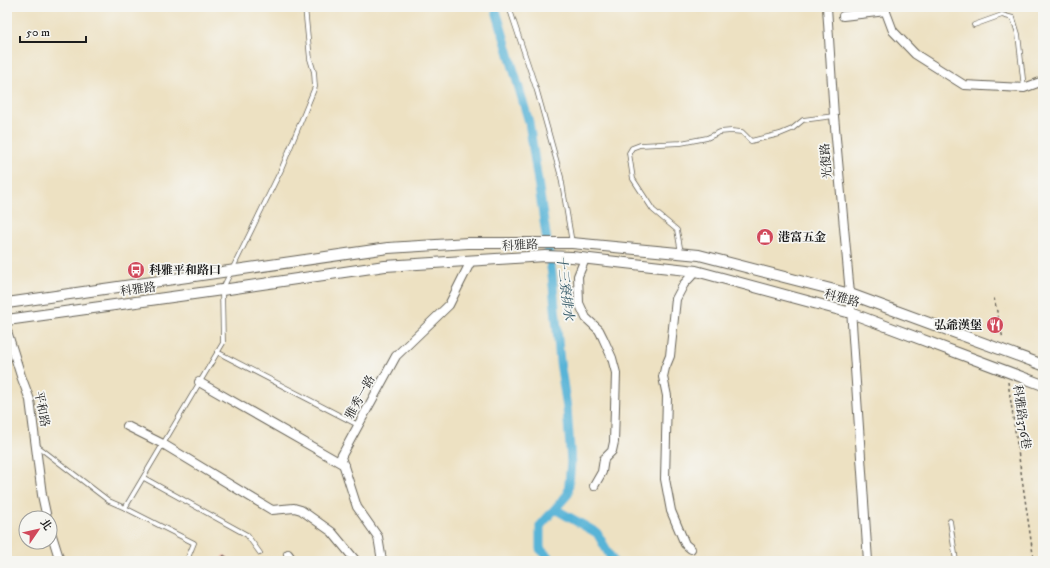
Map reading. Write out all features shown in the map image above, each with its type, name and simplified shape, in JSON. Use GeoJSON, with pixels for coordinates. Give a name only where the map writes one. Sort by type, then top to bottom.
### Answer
{"type":"FeatureCollection","features":[{"type":"Feature","properties":{"kind":"street","name":"光復路"},"geometry":{"type":"LineString","coordinates":[[827,7],[834,116],[850,294],[868,561]]}},
{"type":"Feature","properties":{"kind":"street"},"geometry":{"type":"LineString","coordinates":[[843,16],[885,9],[893,31],[915,54],[964,85],[1024,88],[1043,81]]}},
{"type":"Feature","properties":{"kind":"street","name":"科雅路"},"geometry":{"type":"LineString","coordinates":[[7,304],[388,248],[468,243],[572,243],[699,255],[850,294],[1043,365]]}},
{"type":"Feature","properties":{"kind":"street","name":"科雅路"},"geometry":{"type":"LineString","coordinates":[[7,320],[385,266],[545,256],[572,257],[696,271],[851,314],[1006,370],[1043,385]]}},
{"type":"Feature","properties":{"kind":"street"},"geometry":{"type":"LineString","coordinates":[[585,259],[578,276],[579,303],[586,318],[599,330],[612,358],[616,373],[614,442],[612,451],[604,459],[602,472],[594,486]]}},
{"type":"Feature","properties":{"kind":"street","name":"雅秀一路"},"geometry":{"type":"LineString","coordinates":[[382,559],[378,537],[357,506],[341,456],[396,356],[449,305],[471,261]]}},
{"type":"Feature","properties":{"kind":"street"},"geometry":{"type":"LineString","coordinates":[[690,549],[685,544],[671,511],[665,479],[667,396],[663,377],[670,356],[676,299],[684,284],[696,271]]}},
{"type":"Feature","properties":{"kind":"street","name":"平和路"},"geometry":{"type":"LineString","coordinates":[[7,331],[30,400],[45,510]]}},
{"type":"Feature","properties":{"kind":"street"},"geometry":{"type":"LineString","coordinates":[[200,382],[344,466]]}},
{"type":"Feature","properties":{"kind":"street"},"geometry":{"type":"LineString","coordinates":[[127,426],[163,444],[272,510],[294,508],[301,510],[332,532],[356,561]]}},
{"type":"Feature","properties":{"kind":"street"},"geometry":{"type":"LineString","coordinates":[[57,550],[60,561]]}},
{"type":"Feature","properties":{"kind":"street"},"geometry":{"type":"LineString","coordinates":[[373,561],[382,559]]}},
{"type":"Feature","properties":{"kind":"lane"},"geometry":{"type":"LineString","coordinates":[[126,508],[223,343],[222,290],[280,170],[315,87],[310,59],[305,7]]}},
{"type":"Feature","properties":{"kind":"lane"},"geometry":{"type":"LineString","coordinates":[[509,7],[537,90],[562,177],[572,243]]}},
{"type":"Feature","properties":{"kind":"lane"},"geometry":{"type":"LineString","coordinates":[[974,25],[1002,15],[1013,18],[1018,34],[1024,88]]}},
{"type":"Feature","properties":{"kind":"lane"},"geometry":{"type":"LineString","coordinates":[[681,254],[677,230],[653,210],[633,179],[629,153],[632,148],[640,145],[694,141],[707,138],[720,132],[731,131],[742,132],[751,141],[780,134],[792,129],[803,120],[834,116]]}},
{"type":"Feature","properties":{"kind":"lane"},"geometry":{"type":"LineString","coordinates":[[217,352],[358,425]]}},
{"type":"Feature","properties":{"kind":"lane"},"geometry":{"type":"LineString","coordinates":[[36,444],[109,502],[126,508],[194,543],[187,560],[188,561]]}},
{"type":"Feature","properties":{"kind":"lane"},"geometry":{"type":"LineString","coordinates":[[144,478],[247,535],[260,553]]}},
{"type":"Feature","properties":{"kind":"lane"},"geometry":{"type":"LineString","coordinates":[[950,521],[956,561]]}},
{"type":"Feature","properties":{"kind":"path"},"geometry":{"type":"LineString","coordinates":[[994,298],[1006,351]]}},
{"type":"Feature","properties":{"kind":"path","name":"科雅路376巷"},"geometry":{"type":"LineString","coordinates":[[1006,370],[1034,561]]}},
{"type":"Feature","properties":{"kind":"building"},"geometry":{"type":"Polygon","coordinates":[[[224,555],[231,560],[219,561],[224,555]]]}},
{"type":"Feature","properties":{"kind":"waterway","name":"十三寮排水"},"geometry":{"type":"LineString","coordinates":[[495,7],[529,122],[552,274],[560,362],[567,408],[571,462],[568,494],[540,526],[540,549],[553,561]]}},
{"type":"Feature","properties":{"kind":"waterway"},"geometry":{"type":"LineString","coordinates":[[555,509],[597,533],[613,561]]}},
{"type":"Feature","properties":{"kind":"place","name":"港富五金"},"geometry":{"type":"Point","coordinates":[765,237]}},
{"type":"Feature","properties":{"kind":"place","name":"科雅平和路口"},"geometry":{"type":"Point","coordinates":[136,270]}},
{"type":"Feature","properties":{"kind":"place","name":"弘爺漢堡"},"geometry":{"type":"Point","coordinates":[995,325]}}]}
